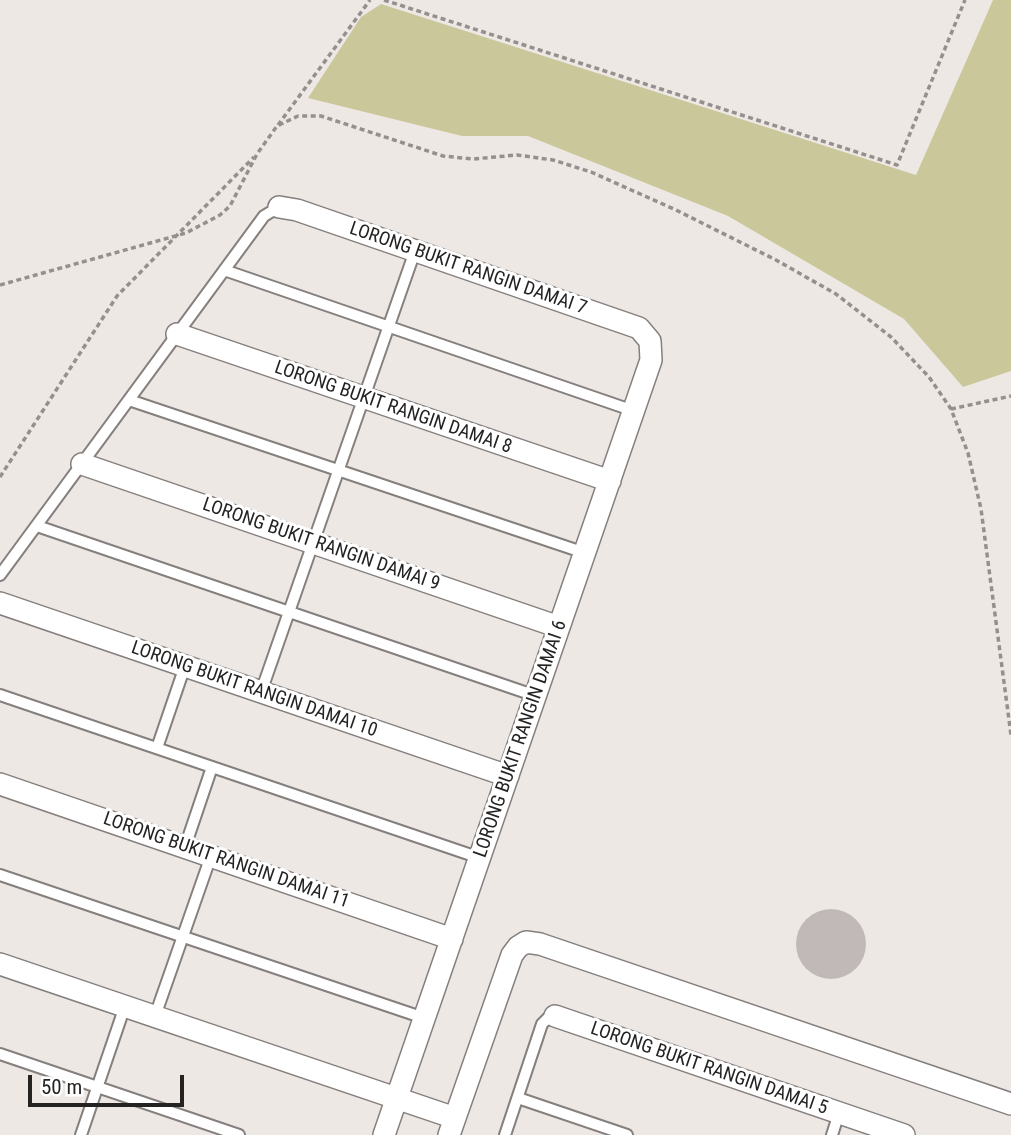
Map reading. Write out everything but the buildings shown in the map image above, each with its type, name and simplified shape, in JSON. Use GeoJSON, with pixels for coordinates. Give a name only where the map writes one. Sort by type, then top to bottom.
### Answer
{"type":"FeatureCollection","features":[{"type":"Feature","properties":{"kind":"street","name":"LORONG BUKIT RANGIN DAMAI 7"},"geometry":{"type":"LineString","coordinates":[[279,207],[297,210],[639,328],[650,341]]}},
{"type":"Feature","properties":{"kind":"street","name":"LORONG BUKIT RANGIN DAMAI 8"},"geometry":{"type":"LineString","coordinates":[[177,334],[610,481]]}},
{"type":"Feature","properties":{"kind":"street","name":"LORONG BUKIT RANGIN DAMAI 6"},"geometry":{"type":"LineString","coordinates":[[384,1135],[634,411],[651,360],[650,341]]}},
{"type":"Feature","properties":{"kind":"street","name":"LORONG BUKIT RANGIN DAMAI 9"},"geometry":{"type":"LineString","coordinates":[[82,464],[559,627]]}},
{"type":"Feature","properties":{"kind":"street","name":"LORONG BUKIT RANGIN DAMAI 10"},"geometry":{"type":"LineString","coordinates":[[0,603],[508,776]]}},
{"type":"Feature","properties":{"kind":"street","name":"LORONG BUKIT RANGIN DAMAI 11"},"geometry":{"type":"LineString","coordinates":[[0,784],[452,939]]}},
{"type":"Feature","properties":{"kind":"street"},"geometry":{"type":"LineString","coordinates":[[0,964],[397,1098],[452,1127],[512,955],[526,942],[540,944],[1011,1104]]}},
{"type":"Feature","properties":{"kind":"street","name":"LORONG BUKIT RANGIN DAMAI 5"},"geometry":{"type":"LineString","coordinates":[[555,1016],[904,1135]]}},
{"type":"Feature","properties":{"kind":"lane"},"geometry":{"type":"LineString","coordinates":[[0,575],[264,216],[279,207]]}},
{"type":"Feature","properties":{"kind":"lane"},"geometry":{"type":"LineString","coordinates":[[261,692],[415,251]]}},
{"type":"Feature","properties":{"kind":"lane"},"geometry":{"type":"LineString","coordinates":[[224,270],[634,411]]}},
{"type":"Feature","properties":{"kind":"lane"},"geometry":{"type":"LineString","coordinates":[[129,400],[585,553]]}},
{"type":"Feature","properties":{"kind":"lane"},"geometry":{"type":"LineString","coordinates":[[37,526],[536,696]]}},
{"type":"Feature","properties":{"kind":"lane"},"geometry":{"type":"LineString","coordinates":[[157,748],[185,666]]}},
{"type":"Feature","properties":{"kind":"lane"},"geometry":{"type":"LineString","coordinates":[[0,695],[480,858]]}},
{"type":"Feature","properties":{"kind":"lane"},"geometry":{"type":"LineString","coordinates":[[185,847],[212,767]]}},
{"type":"Feature","properties":{"kind":"lane"},"geometry":{"type":"LineString","coordinates":[[155,1016],[211,856]]}},
{"type":"Feature","properties":{"kind":"lane"},"geometry":{"type":"LineString","coordinates":[[0,874],[424,1018]]}},
{"type":"Feature","properties":{"kind":"lane"},"geometry":{"type":"LineString","coordinates":[[80,1135],[125,1006]]}},
{"type":"Feature","properties":{"kind":"lane"},"geometry":{"type":"LineString","coordinates":[[505,1135],[542,1024],[555,1016]]}},
{"type":"Feature","properties":{"kind":"lane"},"geometry":{"type":"LineString","coordinates":[[0,1054],[239,1135]]}},
{"type":"Feature","properties":{"kind":"lane"},"geometry":{"type":"LineString","coordinates":[[518,1098],[627,1135]]}},
{"type":"Feature","properties":{"kind":"lane"},"geometry":{"type":"LineString","coordinates":[[832,1135],[839,1113]]}},
{"type":"Feature","properties":{"kind":"path"},"geometry":{"type":"LineString","coordinates":[[0,477],[117,296],[257,155],[370,0]]}},
{"type":"Feature","properties":{"kind":"path"},"geometry":{"type":"LineString","coordinates":[[384,0],[897,165],[965,0]]}},
{"type":"Feature","properties":{"kind":"path"},"geometry":{"type":"LineString","coordinates":[[0,285],[186,233],[220,215],[230,206],[257,155],[277,126],[298,116],[321,116],[443,156],[473,159],[517,155],[553,160],[591,172],[676,210],[836,294],[891,337],[929,377],[951,409],[968,453],[981,509],[1011,734]]}},
{"type":"Feature","properties":{"kind":"path"},"geometry":{"type":"LineString","coordinates":[[951,409],[1011,396]]}},
{"type":"Feature","properties":{"kind":"shaded area"},"geometry":{"type":"Polygon","coordinates":[[[993,0],[1011,0],[1011,371],[963,387],[904,319],[728,216],[528,136],[462,136],[308,98],[361,17],[381,4],[916,175],[993,0]]]}}]}
